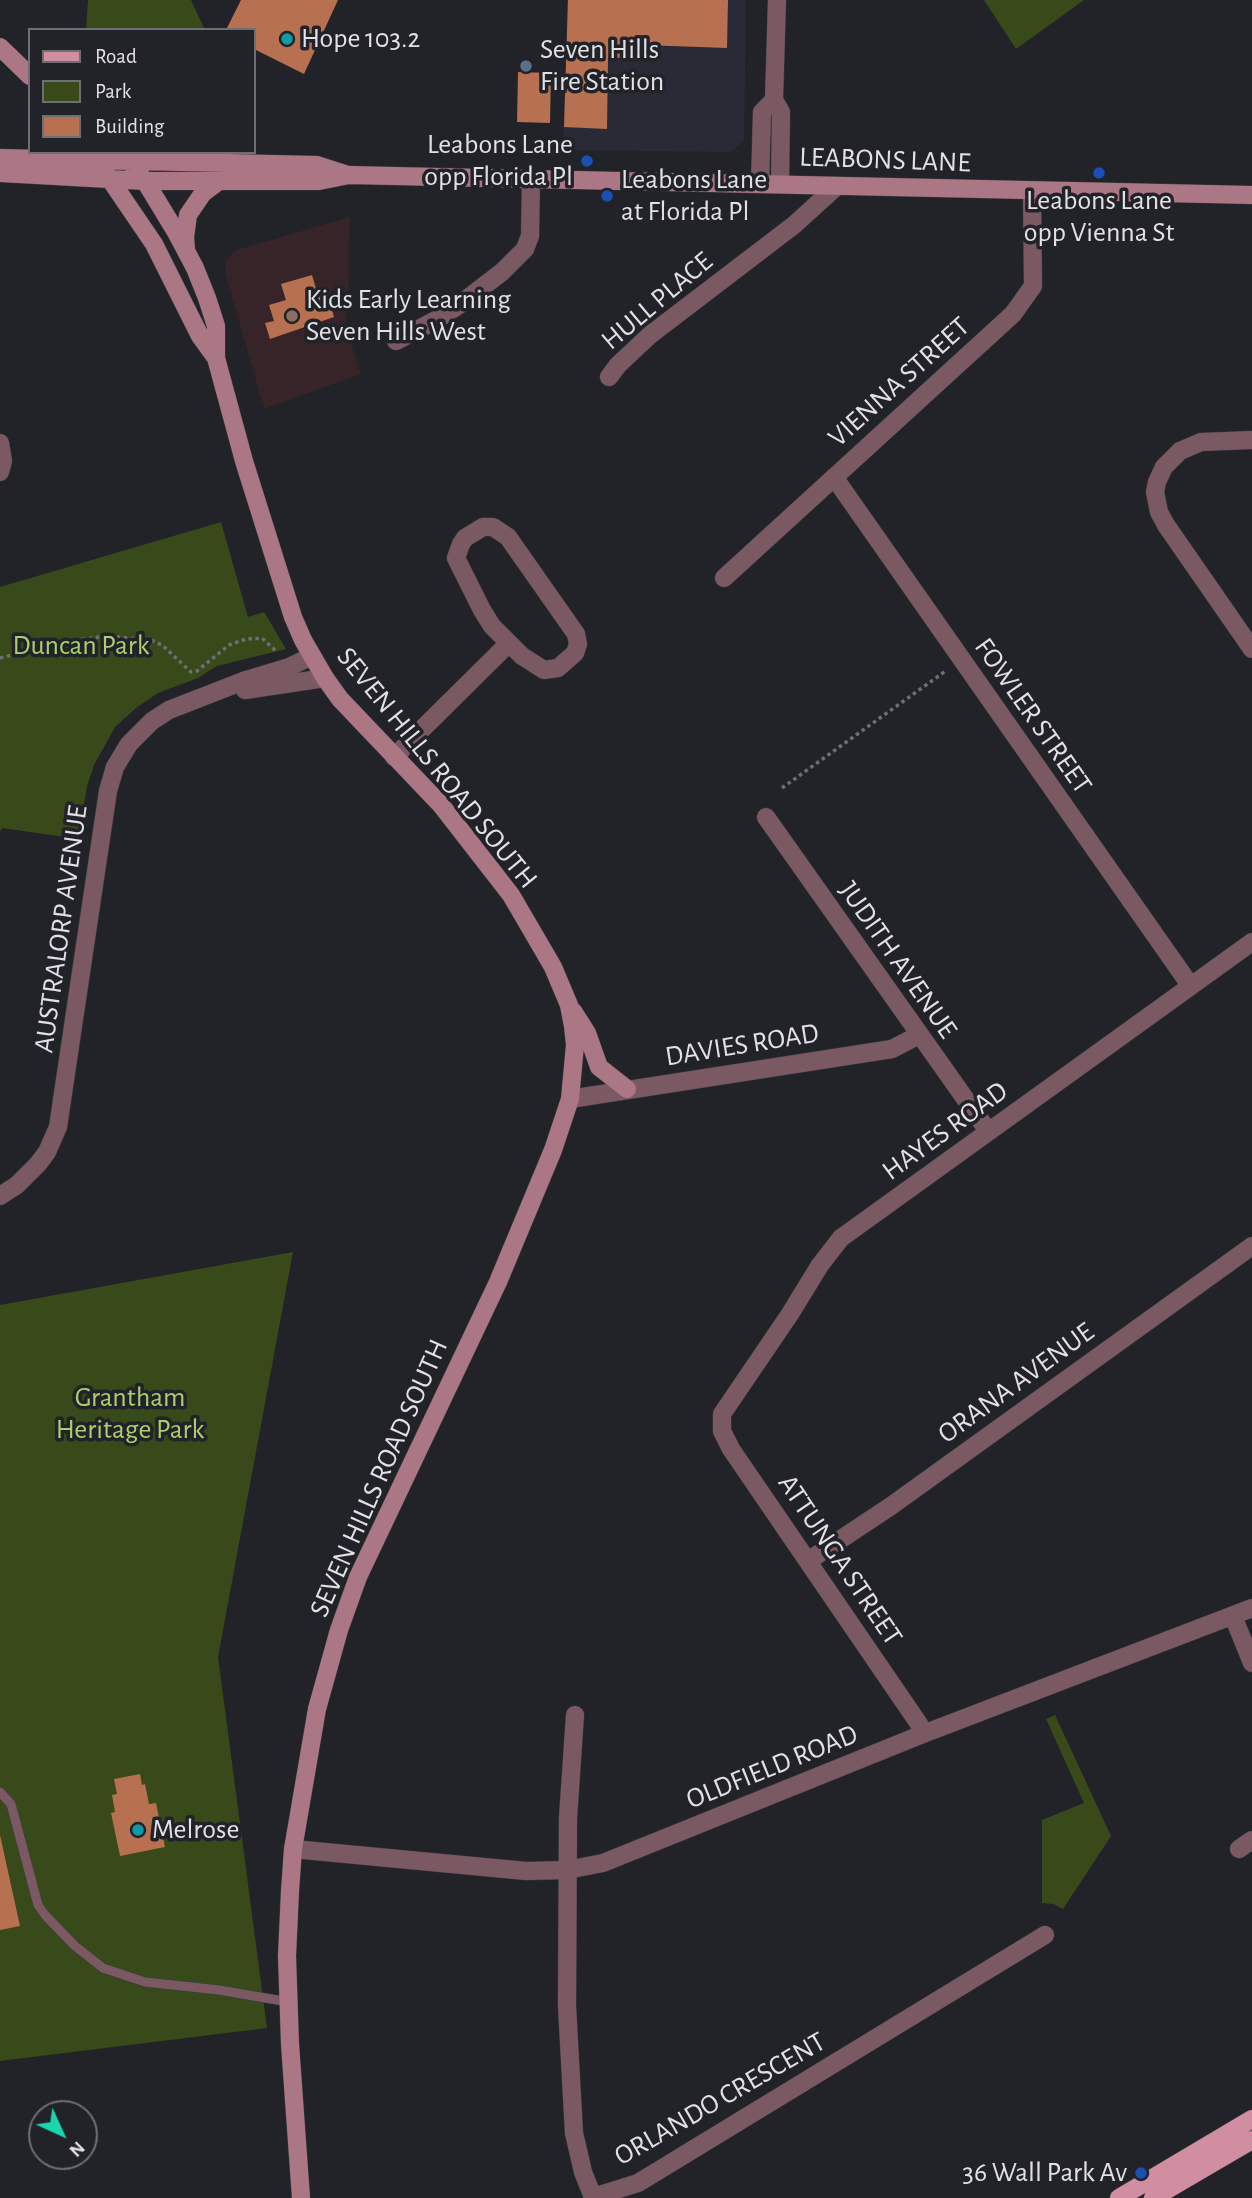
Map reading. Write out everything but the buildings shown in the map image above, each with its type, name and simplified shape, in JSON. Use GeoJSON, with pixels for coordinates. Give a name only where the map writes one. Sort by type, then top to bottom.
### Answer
{"type":"FeatureCollection","features":[{"type":"Feature","properties":{"kind":"main road"},"geometry":{"type":"LineString","coordinates":[[1119,2198],[1252,2119]]}},
{"type":"Feature","properties":{"kind":"main road"},"geometry":{"type":"LineString","coordinates":[[1153,2198],[1252,2140]]}},
{"type":"Feature","properties":{"kind":"street"},"geometry":{"type":"LineString","coordinates":[[776,0],[774,100],[780,113],[780,183]]}},
{"type":"Feature","properties":{"kind":"street"},"geometry":{"type":"LineString","coordinates":[[0,47],[28,74]]}},
{"type":"Feature","properties":{"kind":"street"},"geometry":{"type":"LineString","coordinates":[[760,183],[762,112],[774,100]]}},
{"type":"Feature","properties":{"kind":"street","name":"LEABONS LANE"},"geometry":{"type":"LineString","coordinates":[[0,158],[32,155],[126,156],[317,165],[349,175]]}},
{"type":"Feature","properties":{"kind":"street","name":"SEVEN HILLS ROAD SOUTH"},"geometry":{"type":"LineString","coordinates":[[94,156],[154,244],[200,336],[216,358]]}},
{"type":"Feature","properties":{"kind":"street","name":"SEVEN HILLS ROAD SOUTH"},"geometry":{"type":"LineString","coordinates":[[126,156],[145,181],[187,252],[207,298],[216,326],[216,358],[260,516],[293,617],[312,656],[325,678],[356,718],[462,830],[511,895],[553,967],[569,1005],[575,1045],[569,1099],[534,1199],[498,1282],[358,1577],[338,1630],[317,1709],[293,1849],[287,1956],[290,2045],[301,2198]]}},
{"type":"Feature","properties":{"kind":"street","name":"LEABONS LANE"},"geometry":{"type":"LineString","coordinates":[[0,173],[145,181],[318,181],[349,175],[1252,195]]}},
{"type":"Feature","properties":{"kind":"street"},"geometry":{"type":"LineString","coordinates":[[396,341],[436,320],[482,288],[525,249],[530,236],[531,179]]}},
{"type":"Feature","properties":{"kind":"street"},"geometry":{"type":"LineString","coordinates":[[187,252],[185,237],[188,215],[203,192],[219,181]]}},
{"type":"Feature","properties":{"kind":"street","name":"HULL PLACE"},"geometry":{"type":"LineString","coordinates":[[609,377],[650,335],[794,225],[838,186]]}},
{"type":"Feature","properties":{"kind":"street","name":"VIENNA STREET"},"geometry":{"type":"LineString","coordinates":[[724,578],[1013,314],[1033,286],[1032,191]]}},
{"type":"Feature","properties":{"kind":"street"},"geometry":{"type":"LineString","coordinates":[[1252,440],[1202,442],[1180,451],[1164,467],[1156,492],[1159,512],[1166,525],[1252,649]]}},
{"type":"Feature","properties":{"kind":"street"},"geometry":{"type":"LineString","coordinates":[[0,443],[3,461],[0,472]]}},
{"type":"Feature","properties":{"kind":"street","name":"FOWLER STREET"},"geometry":{"type":"LineString","coordinates":[[834,477],[1190,985]]}},
{"type":"Feature","properties":{"kind":"street"},"geometry":{"type":"LineString","coordinates":[[483,527],[494,527],[508,537],[576,634],[578,644],[572,657],[558,668],[548,670],[536,667],[508,644],[482,610],[456,558],[465,538],[483,527]]}},
{"type":"Feature","properties":{"kind":"street"},"geometry":{"type":"LineString","coordinates":[[394,757],[508,644]]}},
{"type":"Feature","properties":{"kind":"street","name":"AUSTRALORP AVENUE"},"geometry":{"type":"LineString","coordinates":[[0,1196],[17,1185],[38,1164],[58,1127],[108,791],[115,767],[129,744],[152,721],[169,710],[246,680],[289,667],[312,656]]}},
{"type":"Feature","properties":{"kind":"street","name":"AUSTRALORP AVENUE"},"geometry":{"type":"LineString","coordinates":[[207,696],[325,678]]}},
{"type":"Feature","properties":{"kind":"street","name":"JUDITH AVENUE"},"geometry":{"type":"LineString","coordinates":[[766,817],[988,1131]]}},
{"type":"Feature","properties":{"kind":"street","name":"HAYES ROAD"},"geometry":{"type":"LineString","coordinates":[[722,1414],[830,1250],[841,1238],[1252,942]]}},
{"type":"Feature","properties":{"kind":"street","name":"SEVEN HILLS ROAD SOUTH"},"geometry":{"type":"LineString","coordinates":[[569,1005],[581,1019],[599,1067],[627,1089]]}},
{"type":"Feature","properties":{"kind":"street","name":"DAVIES ROAD"},"geometry":{"type":"LineString","coordinates":[[569,1099],[892,1049],[919,1035]]}},
{"type":"Feature","properties":{"kind":"street","name":"ORANA AVENUE"},"geometry":{"type":"LineString","coordinates":[[808,1561],[891,1506],[1252,1246]]}},
{"type":"Feature","properties":{"kind":"street","name":"ATTUNGA STREET"},"geometry":{"type":"LineString","coordinates":[[722,1414],[721,1428],[726,1440],[919,1724],[923,1734]]}},
{"type":"Feature","properties":{"kind":"street","name":"OLDFIELD ROAD"},"geometry":{"type":"LineString","coordinates":[[293,1849],[526,1871],[567,1870],[603,1863],[923,1734],[1252,1608]]}},
{"type":"Feature","properties":{"kind":"street"},"geometry":{"type":"LineString","coordinates":[[1233,1616],[1252,1662]]}},
{"type":"Feature","properties":{"kind":"street"},"geometry":{"type":"LineString","coordinates":[[567,1870],[575,1715]]}},
{"type":"Feature","properties":{"kind":"street","name":"ORLANDO CRESCENT"},"geometry":{"type":"LineString","coordinates":[[567,1870],[567,2006],[574,2133],[583,2172],[593,2197],[638,2183],[1045,1935]]}},
{"type":"Feature","properties":{"kind":"lane"},"geometry":{"type":"LineString","coordinates":[[0,1792],[11,1804],[38,1905],[75,1946],[103,1968],[145,1982],[219,1990],[289,2003]]}},
{"type":"Feature","properties":{"kind":"path"},"geometry":{"type":"LineString","coordinates":[[0,658],[91,637],[122,637],[151,640],[162,645],[188,671],[194,672],[229,645],[246,639],[262,638],[289,667]]}},
{"type":"Feature","properties":{"kind":"path"},"geometry":{"type":"LineString","coordinates":[[782,788],[947,670]]}},
{"type":"Feature","properties":{"kind":"shaded area"},"geometry":{"type":"Polygon","coordinates":[[[567,0],[746,0],[744,141],[731,152],[563,150],[567,0]]]}},
{"type":"Feature","properties":{"kind":"shaded area","name":"Kids Early Learning Seven Hills West"},"geometry":{"type":"Polygon","coordinates":[[[350,217],[348,307],[345,324],[361,374],[264,409],[225,272],[226,259],[236,250],[350,217]]]}},
{"type":"Feature","properties":{"kind":"green space"},"geometry":{"type":"Polygon","coordinates":[[[88,0],[191,0],[204,28],[86,28],[88,0]]]}},
{"type":"Feature","properties":{"kind":"green space"},"geometry":{"type":"Polygon","coordinates":[[[984,0],[1084,0],[1016,49],[984,0]]]}},
{"type":"Feature","properties":{"kind":"green space","name":"Duncan Park"},"geometry":{"type":"Polygon","coordinates":[[[221,522],[248,617],[264,612],[286,649],[217,666],[198,678],[158,693],[115,727],[94,765],[87,786],[79,839],[2,828],[0,831],[0,587],[221,522]]]}},
{"type":"Feature","properties":{"kind":"green space","name":"Grantham Heritage Park"},"geometry":{"type":"Polygon","coordinates":[[[293,1252],[218,1657],[267,2028],[0,2061],[0,1305],[293,1252]]]}},
{"type":"Feature","properties":{"kind":"green space"},"geometry":{"type":"Polygon","coordinates":[[[1055,1715],[1111,1836],[1063,1909],[1042,1903],[1042,1820],[1084,1803],[1046,1719],[1055,1715]]]}},
{"type":"Feature","properties":{"kind":"place","name":"Hope 103.2"},"geometry":{"type":"Point","coordinates":[287,39]}},
{"type":"Feature","properties":{"kind":"place","name":"Seven Hills Fire Station"},"geometry":{"type":"Point","coordinates":[526,66]}},
{"type":"Feature","properties":{"kind":"place","name":"Leabons Lane opp Florida Pl"},"geometry":{"type":"Point","coordinates":[587,161]}},
{"type":"Feature","properties":{"kind":"place","name":"Leabons Lane opp Vienna St"},"geometry":{"type":"Point","coordinates":[1099,173]}},
{"type":"Feature","properties":{"kind":"place","name":"Leabons Lane at Florida Pl"},"geometry":{"type":"Point","coordinates":[607,196]}},
{"type":"Feature","properties":{"kind":"place","name":"Kids Early Learning Seven Hills West"},"geometry":{"type":"Point","coordinates":[292,316]}},
{"type":"Feature","properties":{"kind":"place","name":"Melrose"},"geometry":{"type":"Point","coordinates":[138,1830]}},
{"type":"Feature","properties":{"kind":"place","name":"36 Wall Park Av"},"geometry":{"type":"Point","coordinates":[1141,2173]}}]}
